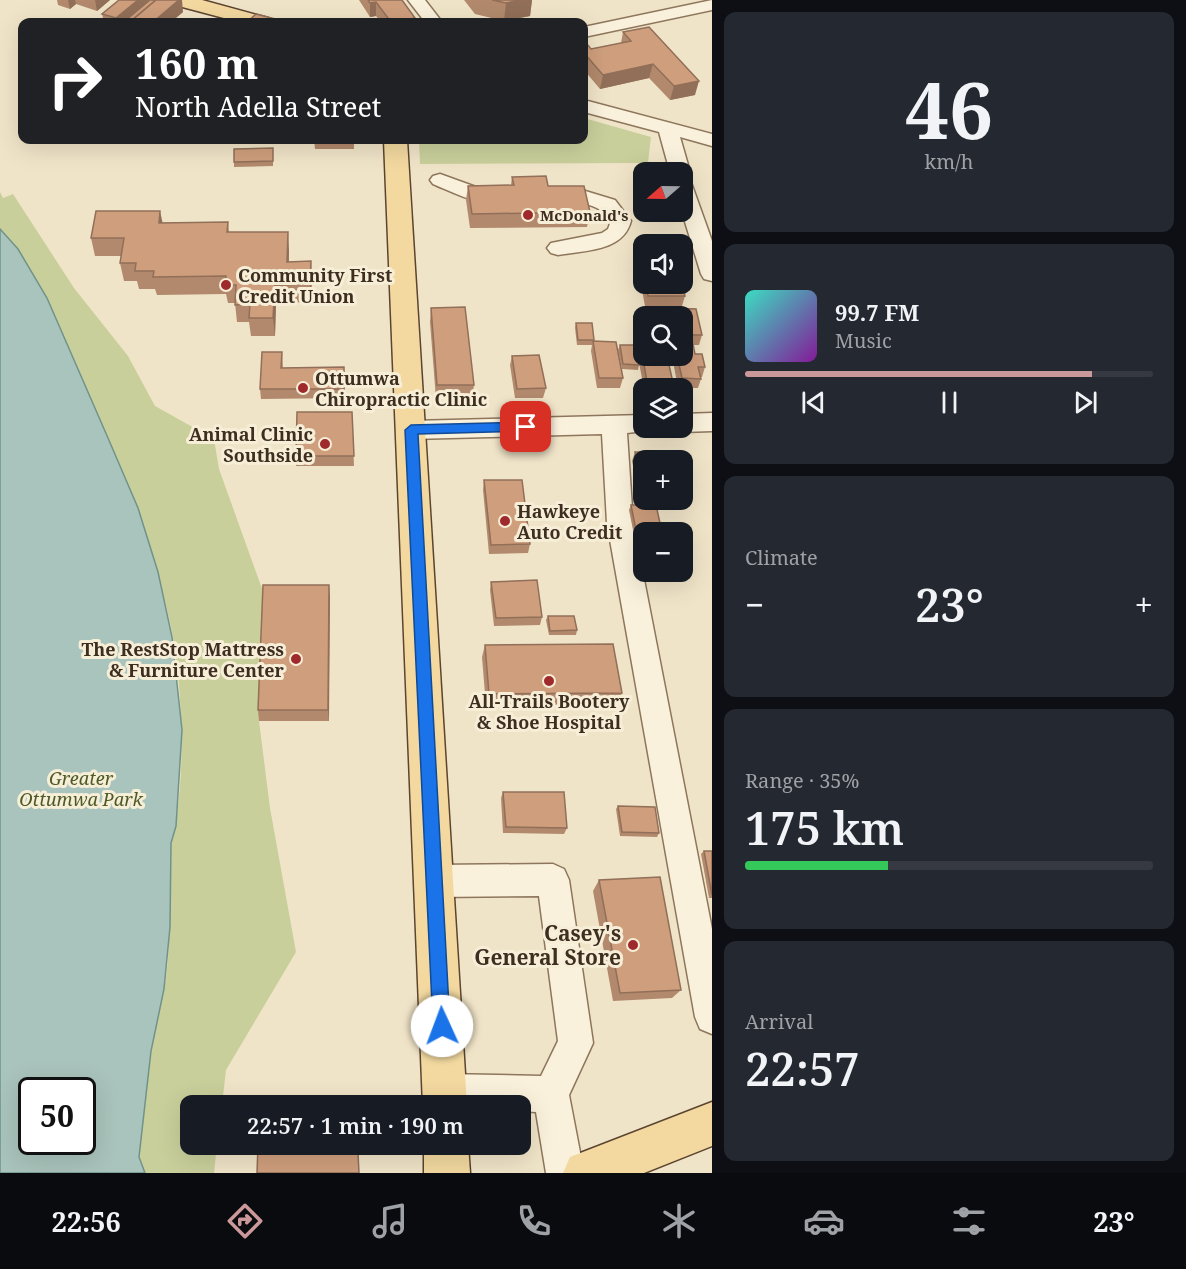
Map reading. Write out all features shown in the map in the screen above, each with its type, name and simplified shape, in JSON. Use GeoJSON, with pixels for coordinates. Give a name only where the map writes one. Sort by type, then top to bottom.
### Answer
{"type":"FeatureCollection","features":[{"type":"Feature","properties":{"kind":"main road"},"geometry":{"type":"LineString","coordinates":[[178,0],[246,18]]}},
{"type":"Feature","properties":{"kind":"main road"},"geometry":{"type":"LineString","coordinates":[[396,144],[445,1095]]}},
{"type":"Feature","properties":{"kind":"main road"},"geometry":{"type":"LineString","coordinates":[[586,1173],[712,1124]]}},
{"type":"Feature","properties":{"kind":"main road"},"geometry":{"type":"LineString","coordinates":[[446,1155],[447,1173]]}},
{"type":"Feature","properties":{"kind":"street"},"geometry":{"type":"LineString","coordinates":[[416,0],[430,18]]}},
{"type":"Feature","properties":{"kind":"street"},"geometry":{"type":"LineString","coordinates":[[588,31],[712,5]]}},
{"type":"Feature","properties":{"kind":"street"},"geometry":{"type":"LineString","coordinates":[[588,107],[712,140]]}},
{"type":"Feature","properties":{"kind":"street"},"geometry":{"type":"LineString","coordinates":[[668,130],[678,162]]}},
{"type":"Feature","properties":{"kind":"street"},"geometry":{"type":"LineString","coordinates":[[440,180],[484,197],[599,199],[613,207],[621,221],[618,232],[608,239],[558,248]]}},
{"type":"Feature","properties":{"kind":"street"},"geometry":{"type":"LineString","coordinates":[[693,214],[712,274]]}},
{"type":"Feature","properties":{"kind":"street"},"geometry":{"type":"LineString","coordinates":[[693,423],[712,422]]}},
{"type":"Feature","properties":{"kind":"street"},"geometry":{"type":"LineString","coordinates":[[411,430],[633,424]]}},
{"type":"Feature","properties":{"kind":"street"},"geometry":{"type":"LineString","coordinates":[[614,425],[620,523],[712,1017]]}},
{"type":"Feature","properties":{"kind":"street"},"geometry":{"type":"LineString","coordinates":[[435,881],[553,880],[576,1043],[551,1094],[565,1173]]}},
{"type":"Feature","properties":{"kind":"street"},"geometry":{"type":"LineString","coordinates":[[530,1095],[551,1094]]}},
{"type":"Feature","properties":{"kind":"green space"},"geometry":{"type":"Polygon","coordinates":[[[588,119],[651,137],[648,162],[420,164],[419,144],[588,144],[588,119]]]}},
{"type":"Feature","properties":{"kind":"green space","name":"Greater Ottumwa Park"},"geometry":{"type":"Polygon","coordinates":[[[0,192],[3,198],[13,194],[74,288],[128,356],[155,406],[214,439],[219,469],[265,597],[259,721],[270,808],[296,952],[226,1070],[223,1095],[180,1095],[180,1155],[216,1155],[214,1173],[0,1173],[0,192]],[[162,592],[162,998],[169,941],[169,863],[181,771],[178,676],[169,617],[162,592]]]}},
{"type":"Feature","properties":{"kind":"water","name":"Greater Ottumwa Park"},"geometry":{"type":"Polygon","coordinates":[[[0,229],[18,249],[47,298],[138,508],[158,572],[172,637],[182,730],[176,826],[171,843],[170,927],[164,989],[151,1051],[139,1157],[145,1173],[0,1173],[0,229]]]}},
{"type":"Feature","properties":{"kind":"building"},"geometry":{"type":"Polygon","coordinates":[[[119,0],[138,0],[116,18],[102,14],[119,0]]]}},
{"type":"Feature","properties":{"kind":"building"},"geometry":{"type":"Polygon","coordinates":[[[150,0],[156,0],[135,18],[128,18],[150,0]]]}},
{"type":"Feature","properties":{"kind":"building"},"geometry":{"type":"Polygon","coordinates":[[[156,0],[179,0],[158,18],[135,18],[156,0]]]}},
{"type":"Feature","properties":{"kind":"building"},"geometry":{"type":"Polygon","coordinates":[[[368,0],[402,0],[415,18],[388,18],[376,2],[370,3],[368,0]]]}},
{"type":"Feature","properties":{"kind":"building"},"geometry":{"type":"Polygon","coordinates":[[[492,0],[522,0],[506,3],[492,0]]]}},
{"type":"Feature","properties":{"kind":"building"},"geometry":{"type":"Polygon","coordinates":[[[256,14],[272,18],[252,18],[256,14]]]}},
{"type":"Feature","properties":{"kind":"building"},"geometry":{"type":"Polygon","coordinates":[[[649,27],[699,81],[674,86],[653,64],[603,75],[588,58],[588,45],[591,49],[631,41],[623,32],[649,27]]]}},
{"type":"Feature","properties":{"kind":"building"},"geometry":{"type":"Polygon","coordinates":[[[273,148],[273,161],[234,162],[234,149],[273,148]]]}},
{"type":"Feature","properties":{"kind":"building"},"geometry":{"type":"Polygon","coordinates":[[[546,176],[548,186],[584,186],[590,212],[472,214],[468,186],[514,185],[512,177],[546,176]]]}},
{"type":"Feature","properties":{"kind":"building","name":"Community First Credit Union"},"geometry":{"type":"Polygon","coordinates":[[[96,211],[160,211],[159,223],[228,222],[227,232],[288,232],[287,262],[311,261],[310,284],[275,285],[273,318],[249,318],[250,304],[235,305],[236,285],[225,285],[226,276],[153,277],[154,271],[135,271],[136,263],[120,263],[124,238],[91,238],[96,211]]]}},
{"type":"Feature","properties":{"kind":"building"},"geometry":{"type":"Polygon","coordinates":[[[648,294],[684,294],[685,296],[648,296],[648,294]]]}},
{"type":"Feature","properties":{"kind":"building"},"geometry":{"type":"Polygon","coordinates":[[[465,307],[474,385],[437,385],[431,308],[465,307]]]}},
{"type":"Feature","properties":{"kind":"building"},"geometry":{"type":"Polygon","coordinates":[[[693,309],[696,309],[702,335],[693,335],[693,309]]]}},
{"type":"Feature","properties":{"kind":"building"},"geometry":{"type":"Polygon","coordinates":[[[576,323],[592,323],[594,340],[578,340],[576,323]]]}},
{"type":"Feature","properties":{"kind":"building"},"geometry":{"type":"Polygon","coordinates":[[[593,341],[616,342],[623,378],[599,378],[593,341]]]}},
{"type":"Feature","properties":{"kind":"building"},"geometry":{"type":"Polygon","coordinates":[[[693,344],[695,354],[702,354],[705,367],[698,367],[701,379],[682,378],[679,366],[693,366],[693,344]]]}},
{"type":"Feature","properties":{"kind":"building"},"geometry":{"type":"Polygon","coordinates":[[[620,345],[633,345],[633,365],[623,364],[620,345]]]}},
{"type":"Feature","properties":{"kind":"building","name":"Ottumwa Chiropractic Clinic"},"geometry":{"type":"Polygon","coordinates":[[[262,352],[282,352],[281,368],[344,367],[344,389],[260,389],[262,352]]]}},
{"type":"Feature","properties":{"kind":"building"},"geometry":{"type":"Polygon","coordinates":[[[539,355],[546,388],[517,389],[512,356],[539,355]]]}},
{"type":"Feature","properties":{"kind":"building"},"geometry":{"type":"Polygon","coordinates":[[[644,366],[669,366],[672,378],[646,378],[644,366]]]}},
{"type":"Feature","properties":{"kind":"building","name":"Animal Clinic Southside"},"geometry":{"type":"Polygon","coordinates":[[[297,412],[352,412],[354,456],[296,456],[297,412]]]}},
{"type":"Feature","properties":{"kind":"building","name":"Hawkeye Auto Credit"},"geometry":{"type":"Polygon","coordinates":[[[484,480],[522,480],[530,544],[491,545],[484,480]]]}},
{"type":"Feature","properties":{"kind":"building"},"geometry":{"type":"Polygon","coordinates":[[[631,505],[633,505],[633,510],[657,510],[660,522],[634,522],[631,505]]]}},
{"type":"Feature","properties":{"kind":"building"},"geometry":{"type":"Polygon","coordinates":[[[537,580],[542,617],[496,618],[491,582],[537,580]]]}},
{"type":"Feature","properties":{"kind":"building","name":"The RestStop Mattress & Furniture Center"},"geometry":{"type":"Polygon","coordinates":[[[263,585],[329,585],[328,710],[258,710],[263,585]]]}},
{"type":"Feature","properties":{"kind":"building"},"geometry":{"type":"Polygon","coordinates":[[[548,616],[574,616],[577,630],[550,631],[548,616]]]}},
{"type":"Feature","properties":{"kind":"building","name":"All-Trails Bootery & Shoe Hospital"},"geometry":{"type":"Polygon","coordinates":[[[613,644],[622,693],[489,694],[485,645],[613,644]]]}},
{"type":"Feature","properties":{"kind":"building"},"geometry":{"type":"Polygon","coordinates":[[[503,792],[564,792],[567,828],[506,827],[503,792]]]}},
{"type":"Feature","properties":{"kind":"building"},"geometry":{"type":"Polygon","coordinates":[[[618,806],[655,807],[659,833],[622,832],[618,806]]]}},
{"type":"Feature","properties":{"kind":"building"},"geometry":{"type":"Polygon","coordinates":[[[704,851],[712,851],[712,895],[704,851]]]}},
{"type":"Feature","properties":{"kind":"building","name":"Casey's General Store"},"geometry":{"type":"Polygon","coordinates":[[[660,877],[681,990],[620,993],[599,880],[660,877]]]}},
{"type":"Feature","properties":{"kind":"building"},"geometry":{"type":"Polygon","coordinates":[[[258,1155],[358,1155],[359,1173],[257,1173],[258,1155]]]}},
{"type":"Feature","properties":{"kind":"place","name":"McDonald's"},"geometry":{"type":"Point","coordinates":[528,215]}},
{"type":"Feature","properties":{"kind":"place","name":"Community First Credit Union"},"geometry":{"type":"Point","coordinates":[226,285]}},
{"type":"Feature","properties":{"kind":"place","name":"Ottumwa Chiropractic Clinic"},"geometry":{"type":"Point","coordinates":[303,388]}},
{"type":"Feature","properties":{"kind":"place","name":"Animal Clinic Southside"},"geometry":{"type":"Point","coordinates":[325,444]}},
{"type":"Feature","properties":{"kind":"place","name":"Hawkeye Auto Credit"},"geometry":{"type":"Point","coordinates":[505,521]}},
{"type":"Feature","properties":{"kind":"place","name":"The RestStop Mattress & Furniture Center"},"geometry":{"type":"Point","coordinates":[296,659]}},
{"type":"Feature","properties":{"kind":"place","name":"All-Trails Bootery & Shoe Hospital"},"geometry":{"type":"Point","coordinates":[549,681]}},
{"type":"Feature","properties":{"kind":"place","name":"Casey's General Store"},"geometry":{"type":"Point","coordinates":[633,945]}},
{"type":"Feature","properties":{"kind":"route"},"geometry":{"type":"LineString","coordinates":[[442,1026],[411,430],[526,427]]}}]}
